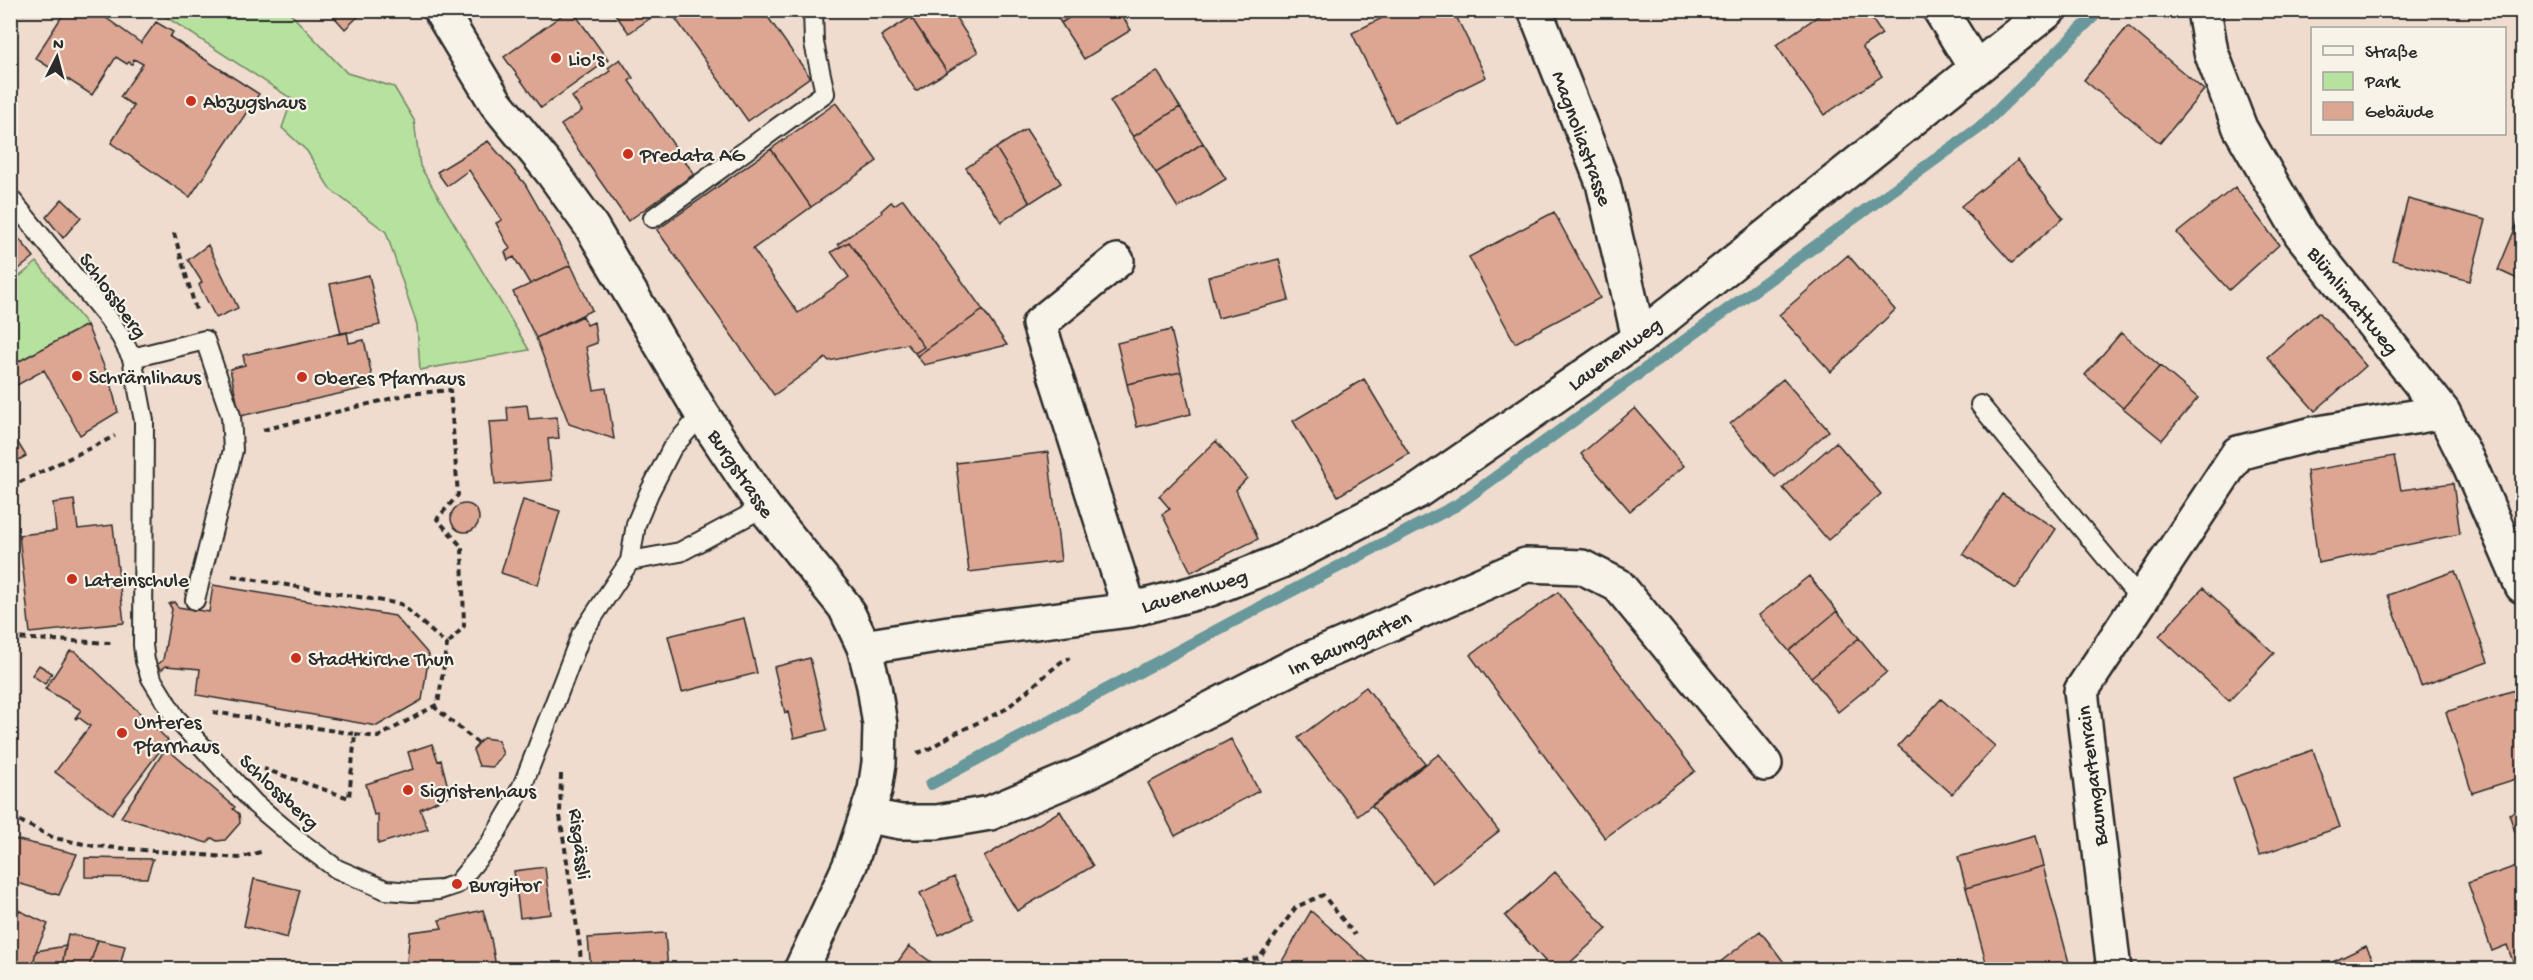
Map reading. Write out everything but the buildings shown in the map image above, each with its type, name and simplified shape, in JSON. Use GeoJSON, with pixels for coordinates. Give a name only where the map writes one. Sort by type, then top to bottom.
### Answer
{"type":"FeatureCollection","features":[{"type":"Feature","properties":{"kind":"street","name":"Burgstrasse"},"geometry":{"type":"LineString","coordinates":[[440,10],[496,103],[552,172],[591,226],[702,414],[764,507],[845,608],[864,647],[874,686],[880,725],[879,763],[868,816],[850,865],[801,969]]}},
{"type":"Feature","properties":{"kind":"street","name":"Magnoliastrasse"},"geometry":{"type":"LineString","coordinates":[[1535,10],[1603,183],[1639,338]]}},
{"type":"Feature","properties":{"kind":"street"},"geometry":{"type":"LineString","coordinates":[[1940,10],[1975,68]]}},
{"type":"Feature","properties":{"kind":"street","name":"Lauenenweg"},"geometry":{"type":"LineString","coordinates":[[864,647],[949,633],[1130,610],[1210,590],[1279,562],[1418,491],[1639,338],[2049,10]]}},
{"type":"Feature","properties":{"kind":"street","name":"Blümlimattweg"},"geometry":{"type":"LineString","coordinates":[[2204,10],[2211,52],[2240,128],[2301,234],[2443,412],[2470,466],[2522,584]]}},
{"type":"Feature","properties":{"kind":"street","name":"Lauenenweg"},"geometry":{"type":"LineString","coordinates":[[1117,261],[1039,324],[1130,610]]}},
{"type":"Feature","properties":{"kind":"street","name":"Baumgartenrain"},"geometry":{"type":"LineString","coordinates":[[2114,969],[2080,691],[2238,453],[2313,434],[2443,412]]}},
{"type":"Feature","properties":{"kind":"street","name":"Im Baumgarten"},"geometry":{"type":"LineString","coordinates":[[868,816],[901,822],[937,822],[990,813],[1087,772],[1298,664],[1526,565],[1582,567],[1618,585],[1765,764]]}},
{"type":"Feature","properties":{"kind":"lane"},"geometry":{"type":"LineString","coordinates":[[653,218],[825,93],[814,43],[813,10]]}},
{"type":"Feature","properties":{"kind":"lane","name":"Schlossberg"},"geometry":{"type":"LineString","coordinates":[[10,198],[108,318],[132,358],[144,421],[143,645],[151,678],[175,717],[255,804],[337,869],[386,890],[412,892],[439,890],[457,884],[489,845],[511,808],[546,728],[581,635],[630,561],[636,524],[649,493],[672,448],[702,414]]}},
{"type":"Feature","properties":{"kind":"lane"},"geometry":{"type":"LineString","coordinates":[[132,358],[205,340],[231,416],[233,450],[195,600]]}},
{"type":"Feature","properties":{"kind":"lane"},"geometry":{"type":"LineString","coordinates":[[1980,405],[2141,600]]}},
{"type":"Feature","properties":{"kind":"lane"},"geometry":{"type":"LineString","coordinates":[[630,561],[680,552],[764,507]]}},
{"type":"Feature","properties":{"kind":"path"},"geometry":{"type":"LineString","coordinates":[[174,233],[205,340]]}},
{"type":"Feature","properties":{"kind":"path"},"geometry":{"type":"LineString","coordinates":[[210,711],[378,737],[438,704],[447,645],[464,626],[462,547],[437,519],[458,495],[450,390],[409,394],[232,437]]}},
{"type":"Feature","properties":{"kind":"path"},"geometry":{"type":"LineString","coordinates":[[10,487],[144,421]]}},
{"type":"Feature","properties":{"kind":"path"},"geometry":{"type":"LineString","coordinates":[[204,571],[401,604],[447,645]]}},
{"type":"Feature","properties":{"kind":"path"},"geometry":{"type":"LineString","coordinates":[[10,638],[143,645]]}},
{"type":"Feature","properties":{"kind":"path"},"geometry":{"type":"LineString","coordinates":[[927,750],[1006,709],[1061,662],[1072,657]]}},
{"type":"Feature","properties":{"kind":"path"},"geometry":{"type":"LineString","coordinates":[[433,706],[478,743]]}},
{"type":"Feature","properties":{"kind":"path","name":"Risgässli"},"geometry":{"type":"LineString","coordinates":[[546,728],[562,751],[560,816],[579,939],[581,969]]}},
{"type":"Feature","properties":{"kind":"path"},"geometry":{"type":"LineString","coordinates":[[254,767],[272,770],[349,798],[356,734]]}},
{"type":"Feature","properties":{"kind":"path"},"geometry":{"type":"LineString","coordinates":[[10,816],[54,837],[94,846],[239,858],[299,841]]}},
{"type":"Feature","properties":{"kind":"path"},"geometry":{"type":"LineString","coordinates":[[1212,969],[1260,957],[1296,908],[1323,895],[1355,935]]}},
{"type":"Feature","properties":{"kind":"green space"},"geometry":{"type":"Polygon","coordinates":[[[157,11],[288,11],[347,73],[394,87],[414,120],[420,166],[529,350],[420,370],[417,325],[386,232],[330,189],[307,151],[282,128],[292,99],[157,11]]]}},
{"type":"Feature","properties":{"kind":"green space"},"geometry":{"type":"Polygon","coordinates":[[[37,262],[87,325],[10,366],[10,266],[20,276],[37,262]]]}},
{"type":"Feature","properties":{"kind":"waterway"},"geometry":{"type":"LineString","coordinates":[[931,784],[1232,622],[1457,505],[1983,125],[2100,10]]}},
{"type":"Feature","properties":{"kind":"place","name":"Lio's"},"geometry":{"type":"Point","coordinates":[556,58]}},
{"type":"Feature","properties":{"kind":"place","name":"Abzugshaus"},"geometry":{"type":"Point","coordinates":[191,101]}},
{"type":"Feature","properties":{"kind":"place","name":"Predata AG"},"geometry":{"type":"Point","coordinates":[628,154]}},
{"type":"Feature","properties":{"kind":"place","name":"Schrämlihaus"},"geometry":{"type":"Point","coordinates":[77,376]}},
{"type":"Feature","properties":{"kind":"place","name":"Oberes Pfarrhaus"},"geometry":{"type":"Point","coordinates":[302,377]}},
{"type":"Feature","properties":{"kind":"place","name":"Lateinschule"},"geometry":{"type":"Point","coordinates":[72,579]}},
{"type":"Feature","properties":{"kind":"place","name":"Stadtkirche Thun"},"geometry":{"type":"Point","coordinates":[296,658]}},
{"type":"Feature","properties":{"kind":"place","name":"Unteres Pfarrhaus"},"geometry":{"type":"Point","coordinates":[122,733]}},
{"type":"Feature","properties":{"kind":"place","name":"Sigristenhaus"},"geometry":{"type":"Point","coordinates":[408,790]}},
{"type":"Feature","properties":{"kind":"place","name":"Burgitor"},"geometry":{"type":"Point","coordinates":[457,884]}}]}
